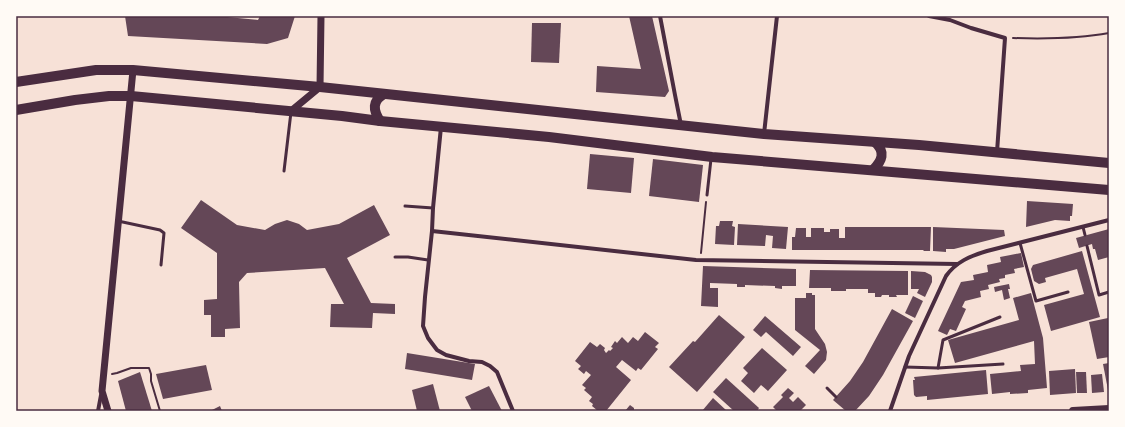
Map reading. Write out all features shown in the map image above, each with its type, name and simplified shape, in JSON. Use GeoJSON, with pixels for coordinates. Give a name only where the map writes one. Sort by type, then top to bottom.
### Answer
{"type":"FeatureCollection","features":[{"type":"Feature","properties":{"kind":"main road"},"geometry":{"type":"LineString","coordinates":[[16,82],[96,70],[133,70],[320,87],[764,134],[997,152],[1109,163]]}},
{"type":"Feature","properties":{"kind":"main road"},"geometry":{"type":"LineString","coordinates":[[380,121],[374,112],[374,106],[379,97],[384,94]]}},
{"type":"Feature","properties":{"kind":"main road"},"geometry":{"type":"LineString","coordinates":[[16,110],[75,100],[109,96],[131,96],[549,137],[712,157],[1109,190]]}},
{"type":"Feature","properties":{"kind":"main road"},"geometry":{"type":"LineString","coordinates":[[873,170],[878,165],[882,156],[880,146],[875,142]]}},
{"type":"Feature","properties":{"kind":"main road"},"geometry":{"type":"LineString","coordinates":[[1073,411],[1109,409]]}},
{"type":"Feature","properties":{"kind":"street"},"geometry":{"type":"LineString","coordinates":[[291,111],[320,87],[321,16]]}},
{"type":"Feature","properties":{"kind":"street"},"geometry":{"type":"LineString","coordinates":[[660,16],[682,126]]}},
{"type":"Feature","properties":{"kind":"street"},"geometry":{"type":"LineString","coordinates":[[764,134],[777,16]]}},
{"type":"Feature","properties":{"kind":"street"},"geometry":{"type":"LineString","coordinates":[[929,16],[950,20],[1006,38],[997,152]]}},
{"type":"Feature","properties":{"kind":"street"},"geometry":{"type":"LineString","coordinates":[[98,411],[102,391],[133,70]]}},
{"type":"Feature","properties":{"kind":"street"},"geometry":{"type":"LineString","coordinates":[[442,127],[432,208],[432,231],[428,260],[424,326],[428,338],[437,350],[446,355],[469,361],[482,362],[497,372],[513,411]]}},
{"type":"Feature","properties":{"kind":"street"},"geometry":{"type":"LineString","coordinates":[[890,411],[909,356],[946,276],[951,269],[975,254],[1109,220]]}},
{"type":"Feature","properties":{"kind":"street"},"geometry":{"type":"LineString","coordinates":[[432,231],[701,260],[957,264]]}},
{"type":"Feature","properties":{"kind":"street"},"geometry":{"type":"LineString","coordinates":[[102,391],[108,411]]}},
{"type":"Feature","properties":{"kind":"lane"},"geometry":{"type":"LineString","coordinates":[[284,171],[291,111]]}},
{"type":"Feature","properties":{"kind":"lane"},"geometry":{"type":"LineString","coordinates":[[707,195],[712,157]]}},
{"type":"Feature","properties":{"kind":"lane"},"geometry":{"type":"LineString","coordinates":[[405,206],[432,208]]}},
{"type":"Feature","properties":{"kind":"lane"},"geometry":{"type":"LineString","coordinates":[[118,221],[160,230],[164,234],[161,265]]}},
{"type":"Feature","properties":{"kind":"lane"},"geometry":{"type":"LineString","coordinates":[[1082,227],[1085,235]]}},
{"type":"Feature","properties":{"kind":"lane"},"geometry":{"type":"LineString","coordinates":[[1020,243],[1036,301],[1068,292]]}},
{"type":"Feature","properties":{"kind":"lane"},"geometry":{"type":"LineString","coordinates":[[1087,246],[1099,295],[1109,292]]}},
{"type":"Feature","properties":{"kind":"lane"},"geometry":{"type":"LineString","coordinates":[[395,258],[408,257],[428,260]]}},
{"type":"Feature","properties":{"kind":"lane"},"geometry":{"type":"LineString","coordinates":[[938,368],[943,340],[1000,317]]}},
{"type":"Feature","properties":{"kind":"lane"},"geometry":{"type":"LineString","coordinates":[[905,367],[938,368],[1003,364]]}},
{"type":"Feature","properties":{"kind":"lane"},"geometry":{"type":"LineString","coordinates":[[827,388],[836,397]]}},
{"type":"Feature","properties":{"kind":"path"},"geometry":{"type":"LineString","coordinates":[[1006,38],[1070,38],[1109,34]]}},
{"type":"Feature","properties":{"kind":"path"},"geometry":{"type":"LineString","coordinates":[[701,260],[707,195]]}},
{"type":"Feature","properties":{"kind":"path"},"geometry":{"type":"LineString","coordinates":[[103,375],[117,373],[131,368],[149,368],[151,374],[150,381],[160,411]]}},
{"type":"Feature","properties":{"kind":"building"},"geometry":{"type":"Polygon","coordinates":[[[125,16],[217,16],[258,20],[260,16],[295,16],[288,38],[267,44],[128,36],[125,16]]]}},
{"type":"Feature","properties":{"kind":"building"},"geometry":{"type":"Polygon","coordinates":[[[629,16],[652,16],[669,91],[665,97],[596,92],[597,66],[641,69],[629,16]]]}},
{"type":"Feature","properties":{"kind":"building"},"geometry":{"type":"Polygon","coordinates":[[[532,23],[561,23],[559,63],[531,62],[532,23]]]}},
{"type":"Feature","properties":{"kind":"building"},"geometry":{"type":"Polygon","coordinates":[[[590,154],[634,158],[631,193],[587,189],[590,154]]]}},
{"type":"Feature","properties":{"kind":"building"},"geometry":{"type":"Polygon","coordinates":[[[653,159],[703,165],[699,202],[649,196],[653,159]]]}},
{"type":"Feature","properties":{"kind":"building"},"geometry":{"type":"Polygon","coordinates":[[[201,200],[237,225],[265,230],[275,224],[287,220],[299,224],[307,230],[339,224],[374,205],[390,235],[347,258],[371,303],[395,304],[395,314],[373,313],[372,328],[330,327],[331,304],[344,304],[325,268],[247,273],[239,282],[240,328],[225,329],[225,337],[211,337],[211,315],[204,315],[204,300],[217,299],[217,253],[181,228],[201,200]]]}},
{"type":"Feature","properties":{"kind":"building"},"geometry":{"type":"Polygon","coordinates":[[[1027,201],[1073,204],[1072,216],[1070,216],[1070,221],[1055,220],[1026,227],[1027,201]]]}},
{"type":"Feature","properties":{"kind":"building"},"geometry":{"type":"Polygon","coordinates":[[[720,221],[733,221],[732,226],[735,227],[734,245],[715,244],[716,226],[719,226],[720,221]]]}},
{"type":"Feature","properties":{"kind":"building"},"geometry":{"type":"Polygon","coordinates":[[[738,224],[788,227],[786,249],[772,248],[773,236],[766,235],[765,246],[737,245],[738,224]]]}},
{"type":"Feature","properties":{"kind":"building"},"geometry":{"type":"Polygon","coordinates":[[[845,227],[931,227],[930,251],[792,250],[792,237],[795,237],[796,228],[806,228],[806,237],[811,237],[811,228],[824,228],[824,232],[830,232],[830,229],[839,229],[839,238],[845,238],[845,227]]]}},
{"type":"Feature","properties":{"kind":"building"},"geometry":{"type":"Polygon","coordinates":[[[933,227],[1004,230],[1005,236],[954,249],[946,249],[946,252],[933,251],[933,227]]]}},
{"type":"Feature","properties":{"kind":"building"},"geometry":{"type":"Polygon","coordinates":[[[1109,229],[1109,257],[1098,260],[1092,244],[1079,248],[1076,238],[1109,229]]]}},
{"type":"Feature","properties":{"kind":"building"},"geometry":{"type":"Polygon","coordinates":[[[1082,251],[1100,317],[1051,331],[1044,305],[1084,294],[1077,269],[1045,278],[1046,282],[1039,284],[1034,281],[1031,269],[1033,265],[1082,251]]]}},
{"type":"Feature","properties":{"kind":"building"},"geometry":{"type":"Polygon","coordinates":[[[1021,253],[1024,267],[1014,269],[1015,273],[1005,275],[1005,278],[999,279],[1000,282],[988,285],[989,289],[980,291],[981,297],[965,301],[962,307],[966,309],[956,331],[950,329],[947,335],[938,331],[961,282],[974,280],[973,275],[988,272],[987,265],[1001,262],[1000,257],[1021,253]]]}},
{"type":"Feature","properties":{"kind":"building"},"geometry":{"type":"Polygon","coordinates":[[[703,266],[796,269],[796,286],[782,286],[782,289],[775,288],[775,286],[745,285],[745,287],[737,287],[737,284],[710,283],[710,288],[718,288],[718,307],[701,306],[703,266]]]}},
{"type":"Feature","properties":{"kind":"building"},"geometry":{"type":"Polygon","coordinates":[[[810,270],[908,271],[908,295],[896,295],[897,297],[889,297],[889,295],[882,295],[881,297],[875,297],[875,293],[868,293],[868,289],[831,291],[831,288],[809,288],[810,270]]]}},
{"type":"Feature","properties":{"kind":"building"},"geometry":{"type":"Polygon","coordinates":[[[911,271],[925,272],[931,275],[932,282],[925,297],[917,293],[919,289],[911,289],[911,271]]]}},
{"type":"Feature","properties":{"kind":"building"},"geometry":{"type":"Polygon","coordinates":[[[1009,284],[1010,289],[1008,289],[1010,298],[1004,300],[1002,290],[995,292],[994,287],[1009,284]]]}},
{"type":"Feature","properties":{"kind":"building"},"geometry":{"type":"Polygon","coordinates":[[[806,293],[812,293],[812,295],[815,295],[815,329],[825,344],[827,352],[826,360],[814,374],[805,366],[820,350],[795,330],[795,298],[806,298],[806,293]]]}},
{"type":"Feature","properties":{"kind":"building"},"geometry":{"type":"Polygon","coordinates":[[[1031,293],[1043,338],[1047,388],[1028,390],[1028,393],[1010,394],[1010,392],[992,394],[990,374],[1021,371],[1020,365],[1035,364],[1034,341],[955,363],[948,340],[1019,320],[1013,298],[1031,293]]]}},
{"type":"Feature","properties":{"kind":"building"},"geometry":{"type":"Polygon","coordinates":[[[913,296],[923,301],[915,318],[905,313],[913,296]]]}},
{"type":"Feature","properties":{"kind":"building"},"geometry":{"type":"Polygon","coordinates":[[[892,309],[913,321],[883,375],[869,396],[855,411],[846,411],[833,400],[850,381],[863,362],[892,309]]]}},
{"type":"Feature","properties":{"kind":"building"},"geometry":{"type":"Polygon","coordinates":[[[719,315],[745,337],[697,392],[669,367],[693,341],[695,342],[719,315]]]}},
{"type":"Feature","properties":{"kind":"building"},"geometry":{"type":"Polygon","coordinates":[[[765,316],[801,347],[793,356],[766,332],[761,337],[753,330],[765,316]]]}},
{"type":"Feature","properties":{"kind":"building"},"geometry":{"type":"Polygon","coordinates":[[[1108,318],[1109,357],[1097,359],[1089,322],[1108,318]]]}},
{"type":"Feature","properties":{"kind":"building"},"geometry":{"type":"Polygon","coordinates":[[[645,332],[659,343],[655,347],[658,349],[641,370],[638,368],[636,371],[622,360],[616,367],[631,380],[606,411],[598,411],[592,406],[593,404],[589,401],[592,397],[584,390],[586,388],[582,385],[591,375],[586,371],[584,374],[578,369],[581,366],[575,361],[590,342],[597,347],[600,344],[605,348],[604,350],[606,353],[613,348],[611,347],[615,341],[617,343],[622,337],[628,343],[633,337],[638,341],[645,332]]]}},
{"type":"Feature","properties":{"kind":"building"},"geometry":{"type":"Polygon","coordinates":[[[762,348],[787,370],[768,391],[761,385],[754,393],[741,381],[748,373],[743,368],[762,348]]]}},
{"type":"Feature","properties":{"kind":"building"},"geometry":{"type":"Polygon","coordinates":[[[407,353],[475,364],[472,380],[405,369],[407,353]]]}},
{"type":"Feature","properties":{"kind":"building"},"geometry":{"type":"Polygon","coordinates":[[[1109,363],[1109,390],[1108,390],[1103,364],[1109,363]]]}},
{"type":"Feature","properties":{"kind":"building"},"geometry":{"type":"Polygon","coordinates":[[[206,365],[212,390],[163,399],[156,374],[206,365]]]}},
{"type":"Feature","properties":{"kind":"building"},"geometry":{"type":"Polygon","coordinates":[[[1075,369],[1076,393],[1050,395],[1049,371],[1075,369]]]}},
{"type":"Feature","properties":{"kind":"building"},"geometry":{"type":"Polygon","coordinates":[[[986,370],[988,394],[927,400],[927,396],[916,397],[914,395],[914,377],[986,370]]]}},
{"type":"Feature","properties":{"kind":"building"},"geometry":{"type":"Polygon","coordinates":[[[140,372],[152,411],[126,411],[118,381],[140,372]]]}},
{"type":"Feature","properties":{"kind":"building"},"geometry":{"type":"Polygon","coordinates":[[[1076,372],[1086,372],[1087,393],[1077,393],[1076,372]]]}},
{"type":"Feature","properties":{"kind":"building"},"geometry":{"type":"Polygon","coordinates":[[[1102,374],[1104,392],[1092,393],[1091,375],[1102,374]]]}},
{"type":"Feature","properties":{"kind":"building"},"geometry":{"type":"Polygon","coordinates":[[[726,378],[759,408],[757,411],[734,411],[713,392],[726,378]]]}},
{"type":"Feature","properties":{"kind":"building"},"geometry":{"type":"Polygon","coordinates":[[[433,384],[440,411],[417,411],[412,390],[433,384]]]}},
{"type":"Feature","properties":{"kind":"building"},"geometry":{"type":"Polygon","coordinates":[[[489,386],[502,411],[472,411],[465,397],[489,386]]]}},
{"type":"Feature","properties":{"kind":"building"},"geometry":{"type":"Polygon","coordinates":[[[788,388],[794,393],[789,398],[793,402],[798,397],[806,405],[800,411],[777,411],[773,407],[783,397],[781,395],[788,388]]]}},
{"type":"Feature","properties":{"kind":"building"},"geometry":{"type":"Polygon","coordinates":[[[713,398],[727,411],[702,411],[713,398]]]}},
{"type":"Feature","properties":{"kind":"building"},"geometry":{"type":"Polygon","coordinates":[[[630,405],[634,408],[634,411],[625,411],[630,405]]]}},
{"type":"Feature","properties":{"kind":"building"},"geometry":{"type":"Polygon","coordinates":[[[220,406],[222,411],[210,411],[220,406]]]}}]}
